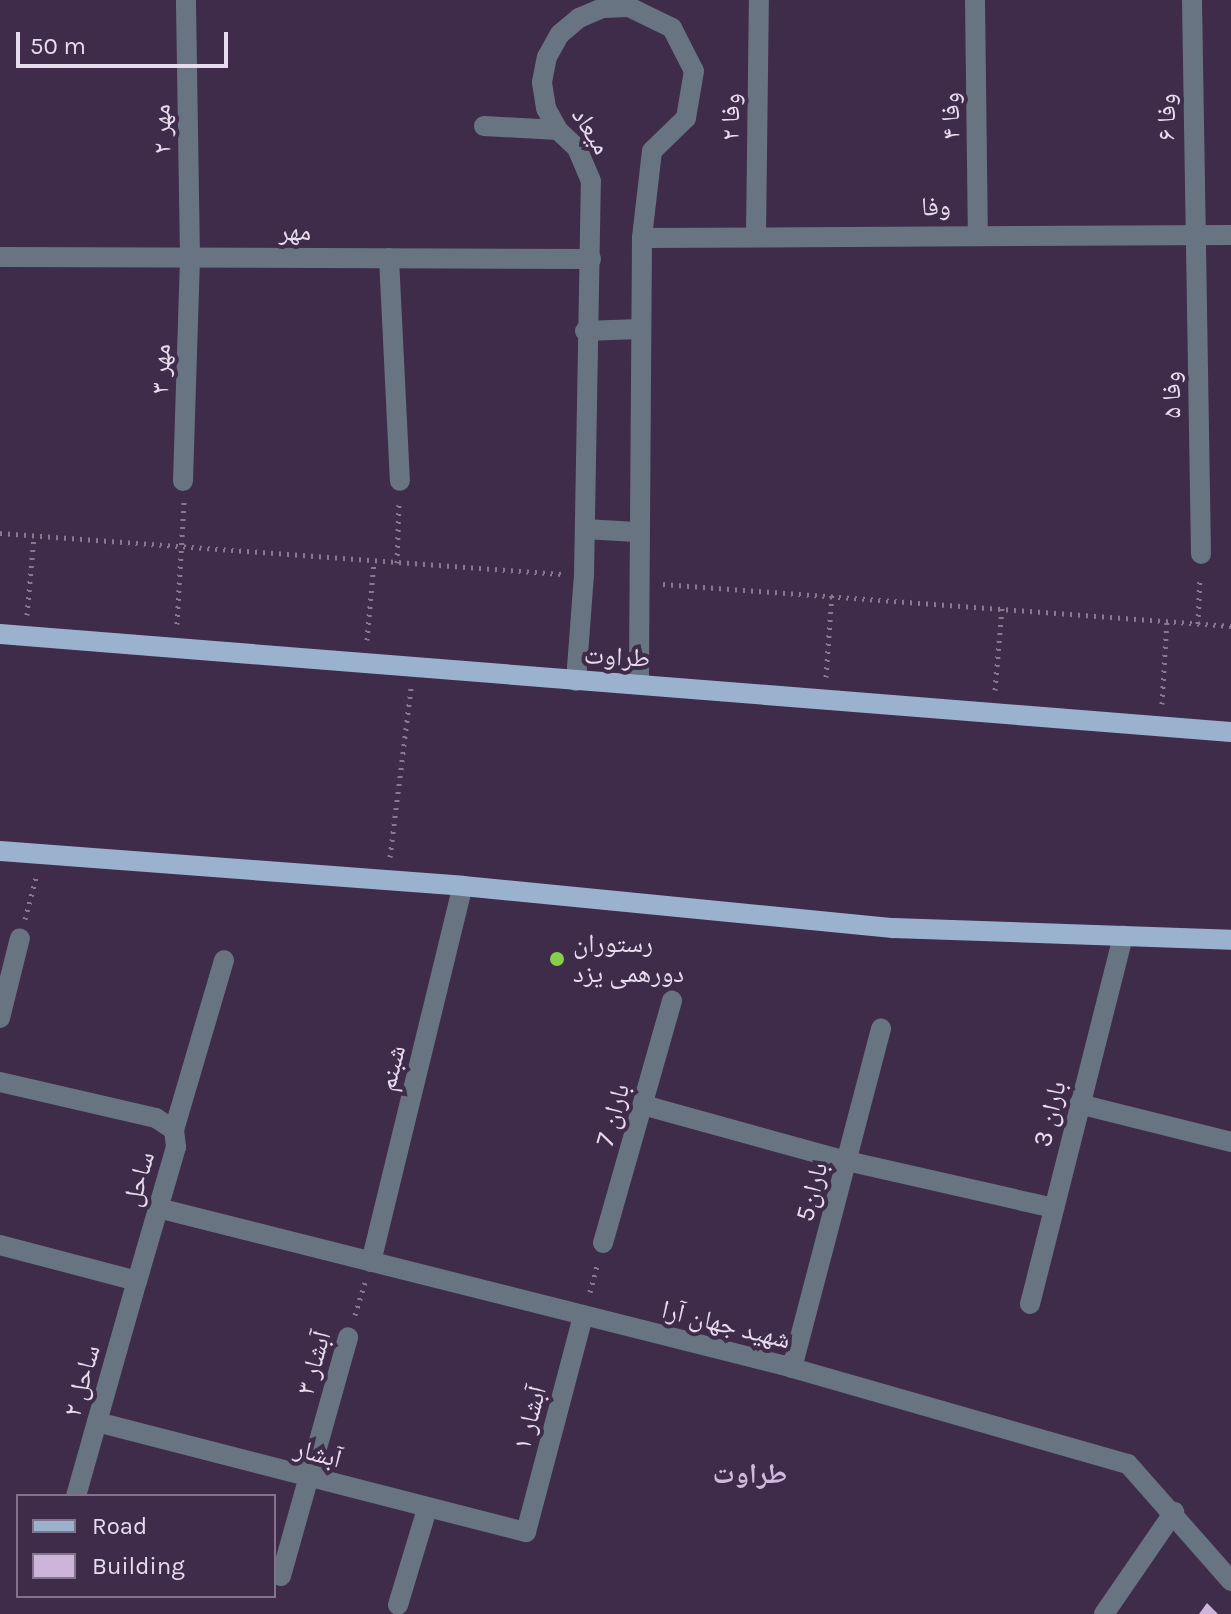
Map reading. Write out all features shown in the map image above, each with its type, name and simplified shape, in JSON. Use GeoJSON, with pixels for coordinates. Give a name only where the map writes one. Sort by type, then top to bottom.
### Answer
{"type":"FeatureCollection","features":[{"type":"Feature","properties":{"kind":"main road","name":"طراوت"},"geometry":{"type":"LineString","coordinates":[[0,634],[1231,732]]}},
{"type":"Feature","properties":{"kind":"main road"},"geometry":{"type":"LineString","coordinates":[[0,851],[463,886],[893,928],[1231,940]]}},
{"type":"Feature","properties":{"kind":"street","name":"مهر ۲"},"geometry":{"type":"LineString","coordinates":[[186,0],[190,258]]}},
{"type":"Feature","properties":{"kind":"street","name":"وفا ۲"},"geometry":{"type":"LineString","coordinates":[[756,236],[759,0]]}},
{"type":"Feature","properties":{"kind":"street","name":"وفا ۴"},"geometry":{"type":"LineString","coordinates":[[975,0],[978,232]]}},
{"type":"Feature","properties":{"kind":"street","name":"وفا ۶"},"geometry":{"type":"LineString","coordinates":[[1192,0],[1194,234]]}},
{"type":"Feature","properties":{"kind":"street","name":"میعاد"},"geometry":{"type":"LineString","coordinates":[[576,681],[585,529],[585,331],[591,259],[591,181],[577,148],[558,130],[546,108],[542,82],[547,57],[560,34],[603,4],[629,7],[672,28],[694,71],[686,118],[652,151],[642,238],[636,532],[639,684]]}},
{"type":"Feature","properties":{"kind":"street"},"geometry":{"type":"LineString","coordinates":[[484,126],[558,130]]}},
{"type":"Feature","properties":{"kind":"street","name":"وفا"},"geometry":{"type":"LineString","coordinates":[[642,238],[978,232],[1231,235]]}},
{"type":"Feature","properties":{"kind":"street","name":"وفا ۵"},"geometry":{"type":"LineString","coordinates":[[1194,234],[1201,554]]}},
{"type":"Feature","properties":{"kind":"street","name":"مهر"},"geometry":{"type":"LineString","coordinates":[[0,257],[591,259]]}},
{"type":"Feature","properties":{"kind":"street","name":"مهر ۳"},"geometry":{"type":"LineString","coordinates":[[183,481],[190,258]]}},
{"type":"Feature","properties":{"kind":"street"},"geometry":{"type":"LineString","coordinates":[[389,258],[400,481]]}},
{"type":"Feature","properties":{"kind":"street"},"geometry":{"type":"LineString","coordinates":[[585,331],[639,329]]}},
{"type":"Feature","properties":{"kind":"street"},"geometry":{"type":"LineString","coordinates":[[585,529],[636,532]]}},
{"type":"Feature","properties":{"kind":"street","name":"شبنم"},"geometry":{"type":"LineString","coordinates":[[371,1262],[463,886]]}},
{"type":"Feature","properties":{"kind":"street","name":"باران 3"},"geometry":{"type":"LineString","coordinates":[[1030,1304],[1123,936]]}},
{"type":"Feature","properties":{"kind":"street"},"geometry":{"type":"LineString","coordinates":[[0,1018],[20,938]]}},
{"type":"Feature","properties":{"kind":"street"},"geometry":{"type":"LineString","coordinates":[[174,1130],[224,960]]}},
{"type":"Feature","properties":{"kind":"street","name":"باران 7"},"geometry":{"type":"LineString","coordinates":[[603,1243],[672,1001]]}},
{"type":"Feature","properties":{"kind":"street","name":"باران5"},"geometry":{"type":"LineString","coordinates":[[792,1368],[881,1028]]}},
{"type":"Feature","properties":{"kind":"street","name":"ساحل"},"geometry":{"type":"LineString","coordinates":[[0,1082],[156,1118],[174,1130],[176,1147],[137,1281]]}},
{"type":"Feature","properties":{"kind":"street"},"geometry":{"type":"LineString","coordinates":[[1079,1104],[1231,1142]]}},
{"type":"Feature","properties":{"kind":"street"},"geometry":{"type":"LineString","coordinates":[[643,1105],[847,1161],[1054,1208]]}},
{"type":"Feature","properties":{"kind":"street","name":"شهید جهان آرا"},"geometry":{"type":"LineString","coordinates":[[158,1208],[792,1368],[1128,1464],[1174,1512],[1231,1581]]}},
{"type":"Feature","properties":{"kind":"street"},"geometry":{"type":"LineString","coordinates":[[0,1245],[137,1281]]}},
{"type":"Feature","properties":{"kind":"street","name":"ساحل ۲"},"geometry":{"type":"LineString","coordinates":[[77,1494],[137,1281]]}},
{"type":"Feature","properties":{"kind":"street","name":"آبشار ۱"},"geometry":{"type":"LineString","coordinates":[[526,1532],[583,1316]]}},
{"type":"Feature","properties":{"kind":"street","name":"آبشار ۳"},"geometry":{"type":"LineString","coordinates":[[281,1576],[348,1337]]}},
{"type":"Feature","properties":{"kind":"street","name":"آبشار"},"geometry":{"type":"LineString","coordinates":[[97,1422],[526,1532]]}},
{"type":"Feature","properties":{"kind":"street"},"geometry":{"type":"LineString","coordinates":[[398,1605],[427,1509]]}},
{"type":"Feature","properties":{"kind":"street"},"geometry":{"type":"LineString","coordinates":[[1104,1614],[1174,1512]]}},
{"type":"Feature","properties":{"kind":"path"},"geometry":{"type":"LineString","coordinates":[[175,648],[183,481]]}},
{"type":"Feature","properties":{"kind":"path"},"geometry":{"type":"LineString","coordinates":[[397,563],[400,481]]}},
{"type":"Feature","properties":{"kind":"path"},"geometry":{"type":"LineString","coordinates":[[25,636],[34,536]]}},
{"type":"Feature","properties":{"kind":"path"},"geometry":{"type":"LineString","coordinates":[[1198,624],[1201,554]]}},
{"type":"Feature","properties":{"kind":"path"},"geometry":{"type":"LineString","coordinates":[[365,663],[374,562]]}},
{"type":"Feature","properties":{"kind":"path"},"geometry":{"type":"LineString","coordinates":[[824,699],[832,594]]}},
{"type":"Feature","properties":{"kind":"path"},"geometry":{"type":"LineString","coordinates":[[993,713],[1002,608]]}},
{"type":"Feature","properties":{"kind":"path"},"geometry":{"type":"LineString","coordinates":[[1162,726],[1167,621]]}},
{"type":"Feature","properties":{"kind":"path"},"geometry":{"type":"LineString","coordinates":[[387,880],[413,668]]}},
{"type":"Feature","properties":{"kind":"path"},"geometry":{"type":"LineString","coordinates":[[20,938],[42,854]]}},
{"type":"Feature","properties":{"kind":"path"},"geometry":{"type":"LineString","coordinates":[[583,1316],[603,1243]]}},
{"type":"Feature","properties":{"kind":"path","name":"آبشار ۳"},"geometry":{"type":"LineString","coordinates":[[348,1337],[371,1262]]}},
{"type":"Feature","properties":{"kind":"building"},"geometry":{"type":"Polygon","coordinates":[[[1207,1603],[1218,1614],[1199,1614],[1207,1603]]]}},
{"type":"Feature","properties":{"kind":"place","name":"رستوران دورهمی یزد"},"geometry":{"type":"Point","coordinates":[557,959]}},
{"type":"Feature","properties":{"kind":"district","name":"طراوت"},"geometry":{"type":"Point","coordinates":[750,1474]}}]}
